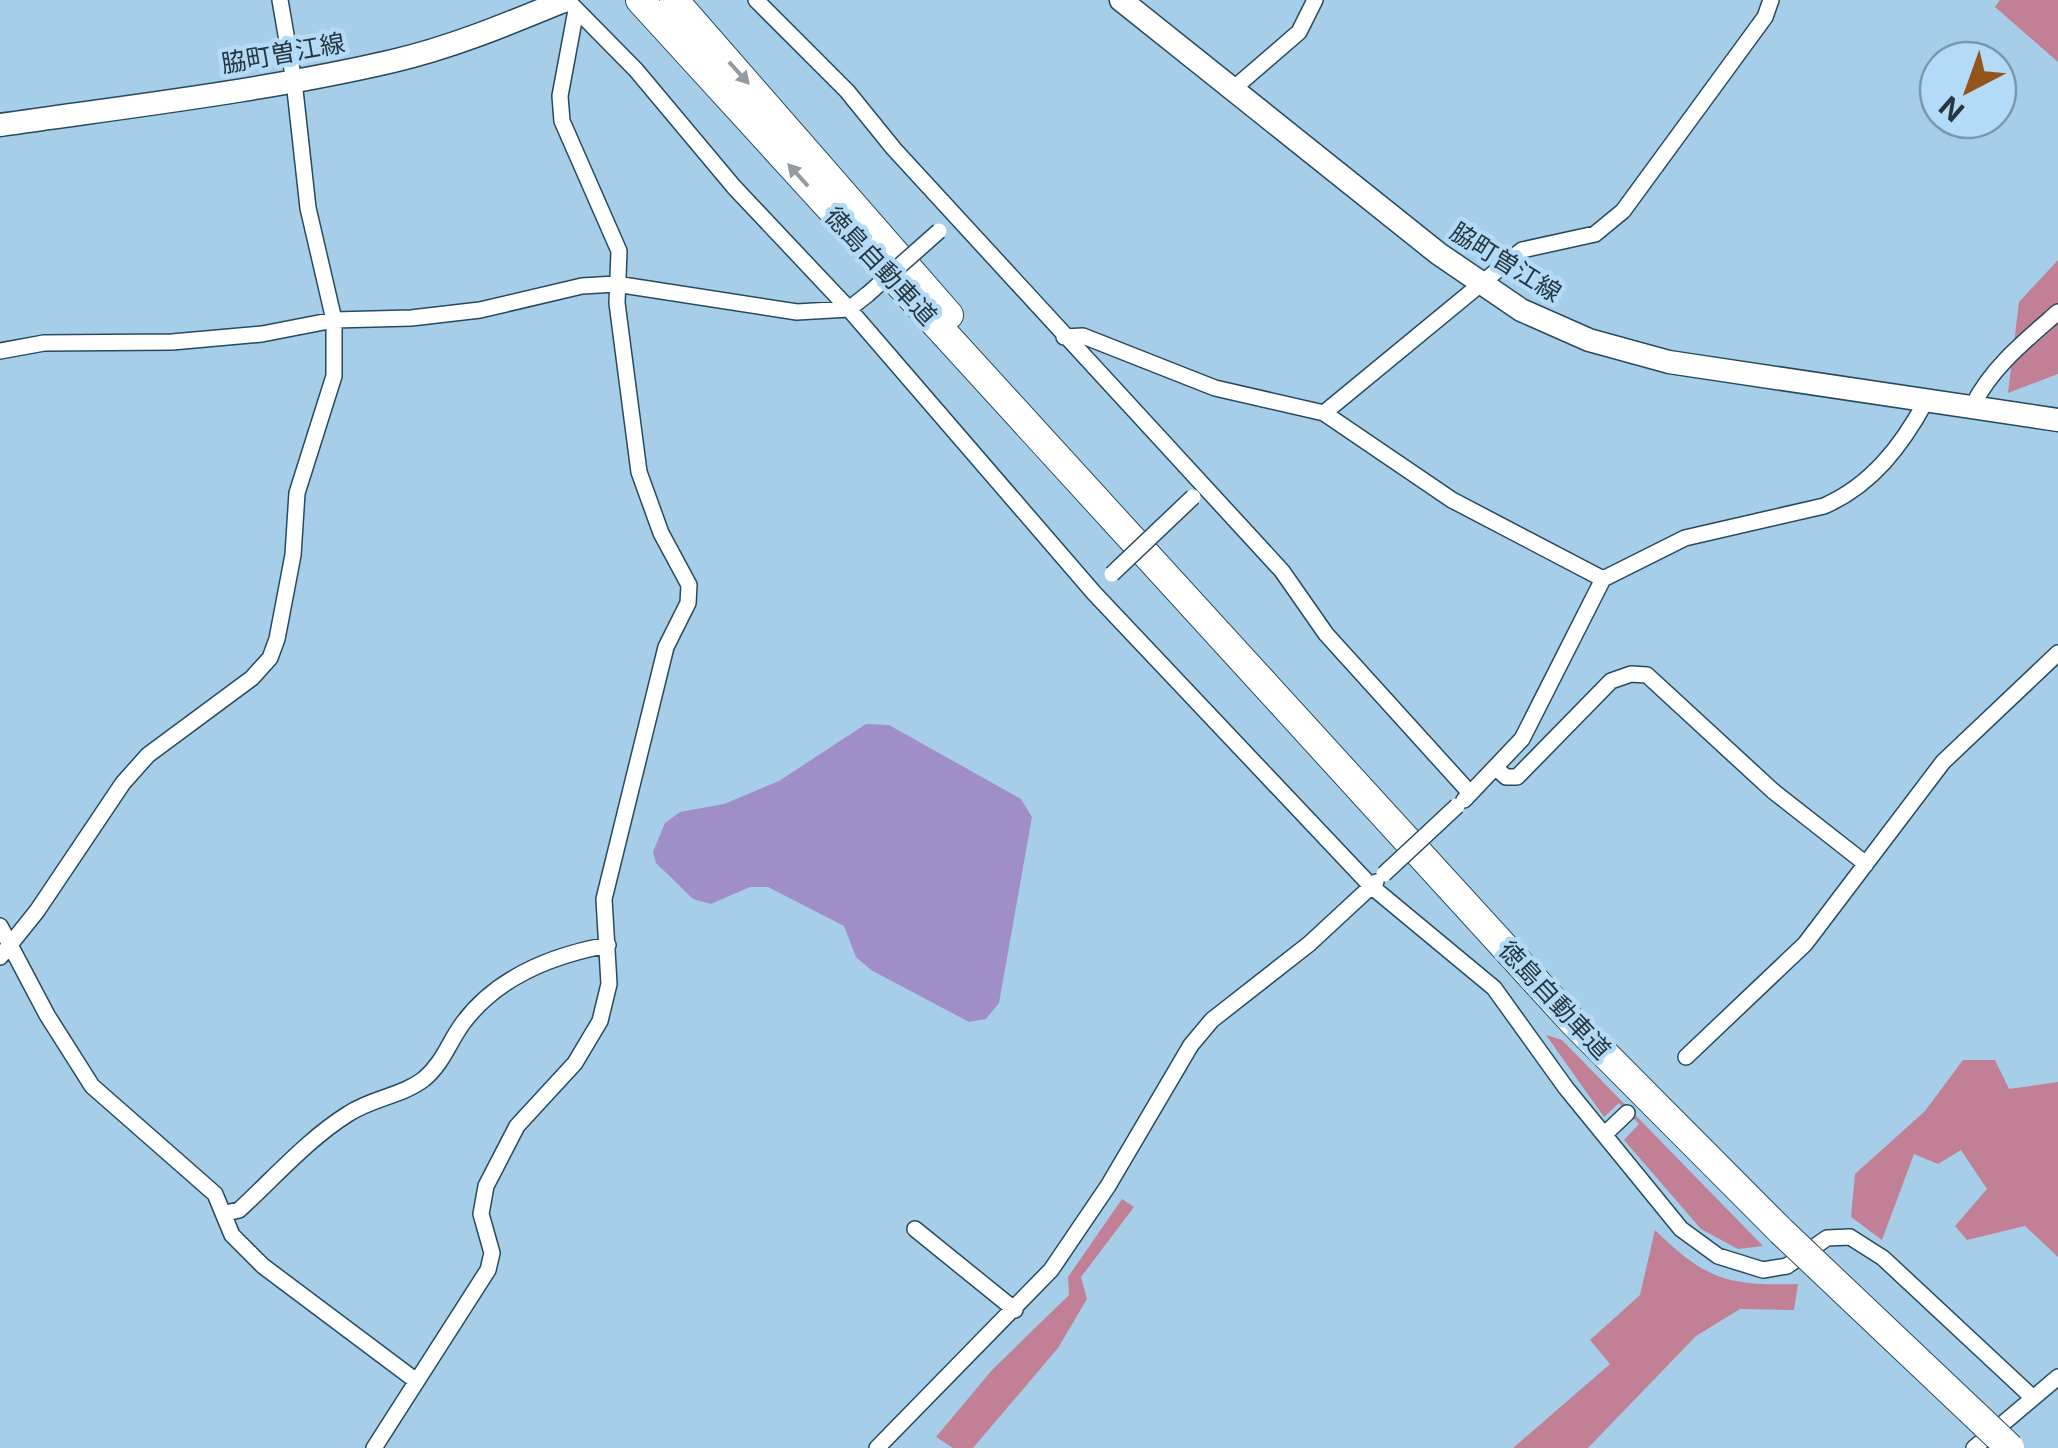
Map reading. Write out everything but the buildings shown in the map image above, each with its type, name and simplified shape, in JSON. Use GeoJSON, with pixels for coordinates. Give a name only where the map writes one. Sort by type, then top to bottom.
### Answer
{"type":"FeatureCollection","features":[{"type":"Feature","properties":{"kind":"highway","name":"徳島自動車道"},"geometry":{"type":"LineString","coordinates":[[640,0],[1573,1022],[1781,1231],[2010,1448]]}},
{"type":"Feature","properties":{"kind":"highway","name":"徳島自動車道"},"geometry":{"type":"LineString","coordinates":[[674,0],[889,242],[1126,528]]}},
{"type":"Feature","properties":{"kind":"main road","name":"脇町曽江線"},"geometry":{"type":"LineString","coordinates":[[1120,0],[1480,285],[1521,310],[1589,340],[1668,362],[2058,420]]}},
{"type":"Feature","properties":{"kind":"main road","name":"脇町曽江線"},"geometry":{"type":"LineString","coordinates":[[0,126],[294,82],[396,60],[570,3]]}},
{"type":"Feature","properties":{"kind":"street"},"geometry":{"type":"LineString","coordinates":[[0,957],[37,912],[78,844],[148,755],[252,678],[270,658],[293,556],[296,493],[334,376],[334,320],[308,208],[280,0]]}},
{"type":"Feature","properties":{"kind":"street"},"geometry":{"type":"LineString","coordinates":[[756,0],[848,91],[894,150],[957,214],[1198,492],[1282,572],[1326,634],[1470,794]]}},
{"type":"Feature","properties":{"kind":"street"},"geometry":{"type":"LineString","coordinates":[[1232,90],[1299,32],[1315,0]]}},
{"type":"Feature","properties":{"kind":"street"},"geometry":{"type":"LineString","coordinates":[[1324,413],[1522,250],[1595,234],[1624,211],[1698,114],[1765,17],[1771,0]]}},
{"type":"Feature","properties":{"kind":"street"},"geometry":{"type":"LineString","coordinates":[[374,1448],[488,1270],[492,1253],[481,1214],[486,1186],[501,1156],[517,1126],[575,1064],[600,1021],[609,984],[604,899],[666,647],[688,602],[689,585],[661,532],[639,472],[616,284],[619,250],[562,121],[560,96],[570,3]]}},
{"type":"Feature","properties":{"kind":"street"},"geometry":{"type":"LineString","coordinates":[[570,3],[636,70],[734,187],[849,309],[1094,594],[1378,880],[1494,988],[1566,1088],[1681,1229],[1718,1256],[1763,1270],[1787,1266],[1826,1238],[1850,1236],[1883,1258],[2032,1397]]}},
{"type":"Feature","properties":{"kind":"street"},"geometry":{"type":"LineString","coordinates":[[0,352],[44,342],[172,342],[262,334],[334,320],[480,310],[582,286],[616,284],[797,312],[849,309],[957,214]]}},
{"type":"Feature","properties":{"kind":"street"},"geometry":{"type":"LineString","coordinates":[[1972,405],[1982,386],[2018,346],[2058,312]]}},
{"type":"Feature","properties":{"kind":"street"},"geometry":{"type":"LineString","coordinates":[[1064,337],[1084,336],[1215,388],[1324,413],[1452,500],[1603,578]]}},
{"type":"Feature","properties":{"kind":"street"},"geometry":{"type":"LineString","coordinates":[[877,1448],[1051,1270],[1108,1186],[1191,1046],[1212,1020],[1232,1000],[1309,944],[1498,769],[1522,740],[1603,578],[1686,538],[1824,506],[1846,496],[1888,460],[1926,401]]}},
{"type":"Feature","properties":{"kind":"street"},"geometry":{"type":"LineString","coordinates":[[1094,594],[1198,492]]}},
{"type":"Feature","properties":{"kind":"street"},"geometry":{"type":"LineString","coordinates":[[1686,1058],[1805,944],[1943,762],[2058,653]]}},
{"type":"Feature","properties":{"kind":"street"},"geometry":{"type":"LineString","coordinates":[[1498,769],[1506,777],[1518,778],[1611,681],[1631,674],[1647,676],[1772,791],[1866,864]]}},
{"type":"Feature","properties":{"kind":"street"},"geometry":{"type":"LineString","coordinates":[[0,926],[92,1086],[215,1194],[232,1235],[263,1266],[415,1380]]}},
{"type":"Feature","properties":{"kind":"street"},"geometry":{"type":"LineString","coordinates":[[226,1213],[239,1210],[342,1117],[366,1102],[422,1080],[442,1061],[477,1008],[531,966],[561,953],[608,945]]}},
{"type":"Feature","properties":{"kind":"street"},"geometry":{"type":"LineString","coordinates":[[1605,1134],[1626,1113]]}},
{"type":"Feature","properties":{"kind":"street"},"geometry":{"type":"LineString","coordinates":[[915,1230],[1015,1310]]}},
{"type":"Feature","properties":{"kind":"street"},"geometry":{"type":"LineString","coordinates":[[1974,1448],[2058,1377]]}},
{"type":"Feature","properties":{"kind":"shaded area"},"geometry":{"type":"Polygon","coordinates":[[[2000,0],[2058,0],[2058,62],[1995,7],[2000,0]]]}},
{"type":"Feature","properties":{"kind":"shaded area"},"geometry":{"type":"Polygon","coordinates":[[[2058,260],[2058,374],[2008,393],[2019,302],[2058,260]]]}},
{"type":"Feature","properties":{"kind":"shaded area"},"geometry":{"type":"Polygon","coordinates":[[[866,724],[889,725],[1021,799],[1032,817],[999,1003],[986,1019],[969,1022],[871,970],[856,957],[844,926],[768,887],[750,887],[711,904],[693,899],[656,863],[653,852],[665,823],[680,812],[724,804],[779,781],[866,724]]]}},
{"type":"Feature","properties":{"kind":"shaded area"},"geometry":{"type":"Polygon","coordinates":[[[1546,1035],[1562,1040],[1763,1246],[1738,1249],[1701,1229],[1624,1140],[1639,1124],[1619,1103],[1604,1117],[1546,1035]]]}},
{"type":"Feature","properties":{"kind":"shaded area"},"geometry":{"type":"Polygon","coordinates":[[[1963,1060],[1995,1060],[2009,1089],[2058,1082],[2058,1257],[2025,1226],[1967,1240],[1955,1226],[1987,1189],[1961,1150],[1938,1164],[1914,1154],[1882,1240],[1851,1217],[1855,1174],[1925,1111],[1963,1060]]]}},
{"type":"Feature","properties":{"kind":"shaded area"},"geometry":{"type":"Polygon","coordinates":[[[1122,1199],[1134,1207],[1081,1277],[1087,1299],[1058,1348],[973,1448],[953,1448],[936,1437],[992,1370],[1069,1295],[1068,1277],[1122,1199]]]}},
{"type":"Feature","properties":{"kind":"shaded area"},"geometry":{"type":"Polygon","coordinates":[[[1655,1230],[1689,1260],[1719,1276],[1753,1283],[1798,1284],[1794,1310],[1740,1309],[1696,1336],[1588,1448],[1513,1448],[1610,1364],[1590,1340],[1640,1295],[1655,1230]]]}}]}
